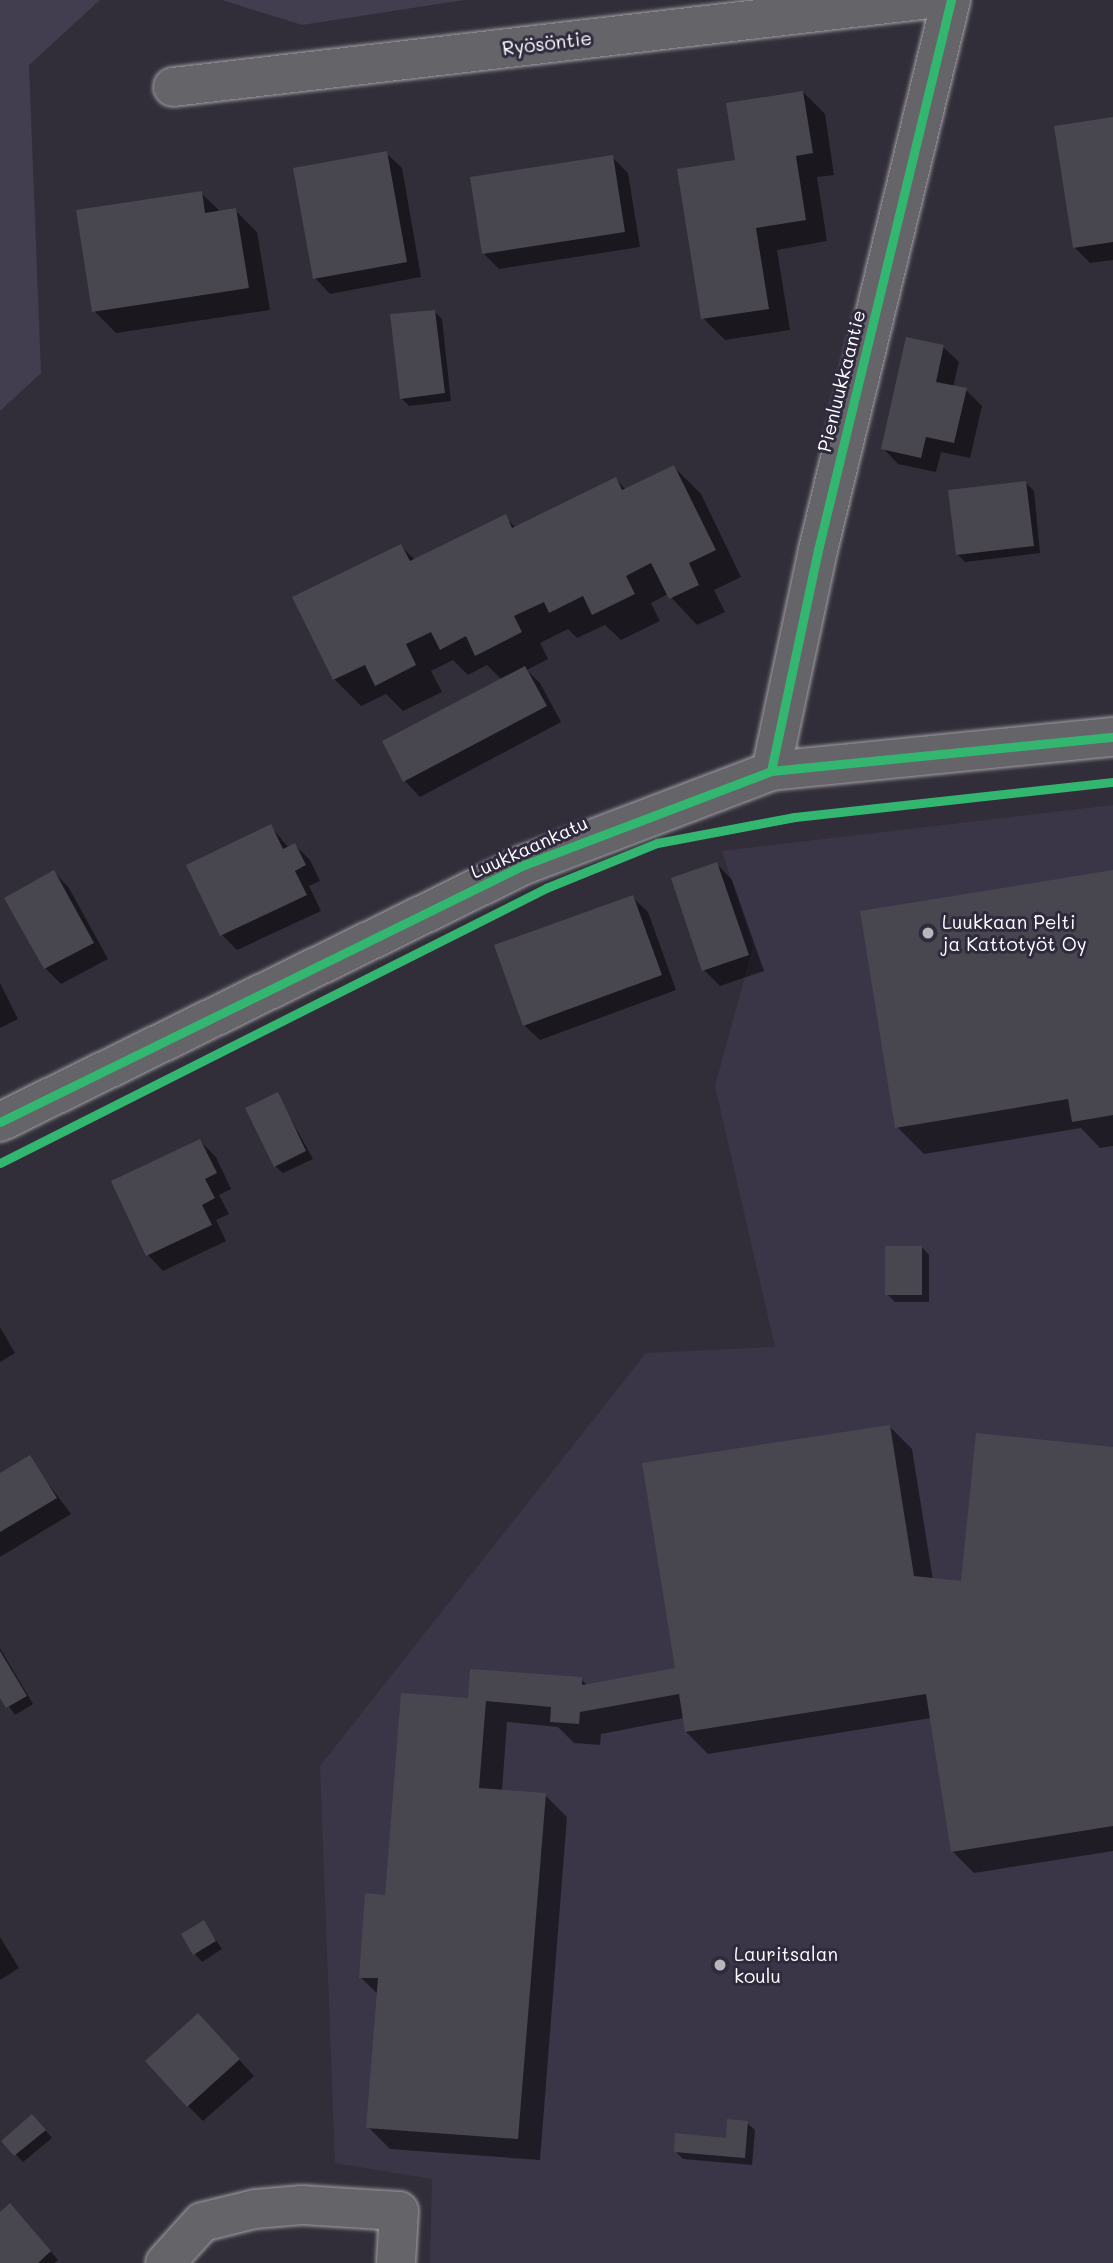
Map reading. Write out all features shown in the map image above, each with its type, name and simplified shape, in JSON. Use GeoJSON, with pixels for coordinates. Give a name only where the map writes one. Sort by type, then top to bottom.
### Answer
{"type":"FeatureCollection","features":[{"type":"Feature","properties":{"kind":"street","name":"Ryösöntie"},"geometry":{"type":"LineString","coordinates":[[173,87],[920,0]]}},
{"type":"Feature","properties":{"kind":"street","name":"Pienluukkaantie"},"geometry":{"type":"LineString","coordinates":[[771,771],[821,536],[951,0]]}},
{"type":"Feature","properties":{"kind":"street","name":"Luukkaankatu"},"geometry":{"type":"LineString","coordinates":[[0,1122],[524,865],[771,771],[1113,737]]}},
{"type":"Feature","properties":{"kind":"street"},"geometry":{"type":"LineString","coordinates":[[165,2263],[202,2222],[255,2209],[302,2205],[399,2211],[396,2263]]}},
{"type":"Feature","properties":{"kind":"shaded area"},"geometry":{"type":"Polygon","coordinates":[[[0,0],[100,0],[29,65],[41,373],[0,411],[0,0]]]}},
{"type":"Feature","properties":{"kind":"shaded area"},"geometry":{"type":"Polygon","coordinates":[[[222,0],[464,0],[302,25],[222,0]]]}},
{"type":"Feature","properties":{"kind":"shaded area","name":"Lauritsalan koulu"},"geometry":{"type":"Polygon","coordinates":[[[1113,805],[1113,2263],[430,2263],[432,2179],[335,2163],[320,1766],[646,1353],[775,1347],[715,1086],[753,947],[722,851],[1113,805]]]}},
{"type":"Feature","properties":{"kind":"building"},"geometry":{"type":"Polygon","coordinates":[[[803,91],[813,153],[796,156],[806,220],[756,228],[769,309],[701,319],[677,169],[735,160],[726,103],[803,91]]]}},
{"type":"Feature","properties":{"kind":"building"},"geometry":{"type":"Polygon","coordinates":[[[1113,117],[1113,242],[1073,248],[1054,126],[1113,117]]]}},
{"type":"Feature","properties":{"kind":"building"},"geometry":{"type":"Polygon","coordinates":[[[387,151],[407,262],[313,279],[293,168],[387,151]]]}},
{"type":"Feature","properties":{"kind":"building"},"geometry":{"type":"Polygon","coordinates":[[[613,155],[625,232],[482,254],[470,177],[613,155]]]}},
{"type":"Feature","properties":{"kind":"building"},"geometry":{"type":"Polygon","coordinates":[[[202,191],[205,213],[236,208],[249,288],[92,312],[76,210],[202,191]]]}},
{"type":"Feature","properties":{"kind":"building"},"geometry":{"type":"Polygon","coordinates":[[[435,310],[445,393],[400,399],[390,314],[435,310]]]}},
{"type":"Feature","properties":{"kind":"building"},"geometry":{"type":"Polygon","coordinates":[[[906,337],[944,345],[936,382],[967,388],[954,443],[926,437],[921,458],[881,449],[906,337]]]}},
{"type":"Feature","properties":{"kind":"building"},"geometry":{"type":"Polygon","coordinates":[[[674,465],[716,550],[689,563],[699,585],[669,599],[651,563],[626,576],[635,594],[592,615],[583,596],[549,613],[544,602],[514,616],[522,632],[475,656],[466,636],[440,650],[431,632],[406,644],[416,665],[375,686],[365,665],[333,680],[292,597],[401,544],[410,561],[506,514],[512,528],[616,477],[622,490],[674,465]]]}},
{"type":"Feature","properties":{"kind":"building"},"geometry":{"type":"Polygon","coordinates":[[[1026,481],[1034,546],[956,555],[948,490],[1026,481]]]}},
{"type":"Feature","properties":{"kind":"building"},"geometry":{"type":"Polygon","coordinates":[[[525,666],[547,706],[403,782],[382,741],[525,666]]]}},
{"type":"Feature","properties":{"kind":"building"},"geometry":{"type":"Polygon","coordinates":[[[271,824],[283,849],[295,843],[306,865],[295,871],[307,895],[220,936],[186,865],[271,824]]]}},
{"type":"Feature","properties":{"kind":"building"},"geometry":{"type":"Polygon","coordinates":[[[717,862],[749,955],[702,971],[671,878],[717,862]]]}},
{"type":"Feature","properties":{"kind":"building"},"geometry":{"type":"Polygon","coordinates":[[[54,870],[94,943],[44,969],[4,898],[54,870]]]}},
{"type":"Feature","properties":{"kind":"building"},"geometry":{"type":"Polygon","coordinates":[[[1113,870],[1113,1115],[1072,1122],[1068,1099],[895,1128],[860,911],[1113,870]]]}},
{"type":"Feature","properties":{"kind":"building"},"geometry":{"type":"Polygon","coordinates":[[[633,895],[662,975],[523,1026],[494,945],[633,895]]]}},
{"type":"Feature","properties":{"kind":"building"},"geometry":{"type":"Polygon","coordinates":[[[278,1092],[306,1151],[274,1167],[245,1108],[278,1092]]]}},
{"type":"Feature","properties":{"kind":"building"},"geometry":{"type":"Polygon","coordinates":[[[200,1139],[217,1173],[205,1179],[215,1198],[202,1205],[212,1225],[146,1256],[111,1181],[200,1139]]]}},
{"type":"Feature","properties":{"kind":"building"},"geometry":{"type":"Polygon","coordinates":[[[885,1246],[922,1246],[922,1295],[885,1295],[885,1246]]]}},
{"type":"Feature","properties":{"kind":"building"},"geometry":{"type":"Polygon","coordinates":[[[890,1425],[914,1576],[961,1581],[976,1433],[1113,1447],[1113,1826],[951,1852],[926,1694],[685,1732],[679,1694],[580,1712],[579,1724],[550,1722],[551,1707],[486,1701],[479,1788],[546,1793],[518,2139],[366,2128],[378,1978],[359,1978],[365,1893],[385,1895],[401,1693],[468,1698],[470,1669],[582,1677],[582,1685],[675,1668],[642,1463],[890,1425]]]}},
{"type":"Feature","properties":{"kind":"building"},"geometry":{"type":"Polygon","coordinates":[[[30,1455],[57,1498],[0,1532],[0,1473],[30,1455]]]}},
{"type":"Feature","properties":{"kind":"building"},"geometry":{"type":"Polygon","coordinates":[[[0,1651],[27,1696],[6,1708],[0,1698],[0,1651]]]}},
{"type":"Feature","properties":{"kind":"building"},"geometry":{"type":"Polygon","coordinates":[[[204,1920],[216,1941],[193,1955],[181,1934],[204,1920]]]}},
{"type":"Feature","properties":{"kind":"building"},"geometry":{"type":"Polygon","coordinates":[[[198,2013],[240,2059],[187,2107],[145,2061],[198,2013]]]}},
{"type":"Feature","properties":{"kind":"building"},"geometry":{"type":"Polygon","coordinates":[[[32,2114],[46,2130],[14,2156],[1,2141],[32,2114]]]}},
{"type":"Feature","properties":{"kind":"building"},"geometry":{"type":"Polygon","coordinates":[[[727,2119],[748,2121],[745,2158],[674,2152],[675,2133],[726,2138],[727,2119]]]}},
{"type":"Feature","properties":{"kind":"building"},"geometry":{"type":"Polygon","coordinates":[[[10,2203],[51,2251],[38,2263],[0,2263],[0,2212],[10,2203]]]}},
{"type":"Feature","properties":{"kind":"cycle path"},"geometry":{"type":"LineString","coordinates":[[771,771],[818,550],[951,0]]}},
{"type":"Feature","properties":{"kind":"cycle path"},"geometry":{"type":"LineString","coordinates":[[0,1122],[524,865],[771,771],[1113,737]]}},
{"type":"Feature","properties":{"kind":"cycle path"},"geometry":{"type":"LineString","coordinates":[[0,1163],[546,888],[657,843],[795,817],[1113,782]]}},
{"type":"Feature","properties":{"kind":"place","name":"Luukkaan Pelti ja Kattotyöt Oy"},"geometry":{"type":"Point","coordinates":[928,933]}},
{"type":"Feature","properties":{"kind":"place","name":"Lauritsalan koulu"},"geometry":{"type":"Point","coordinates":[720,1965]}}]}
